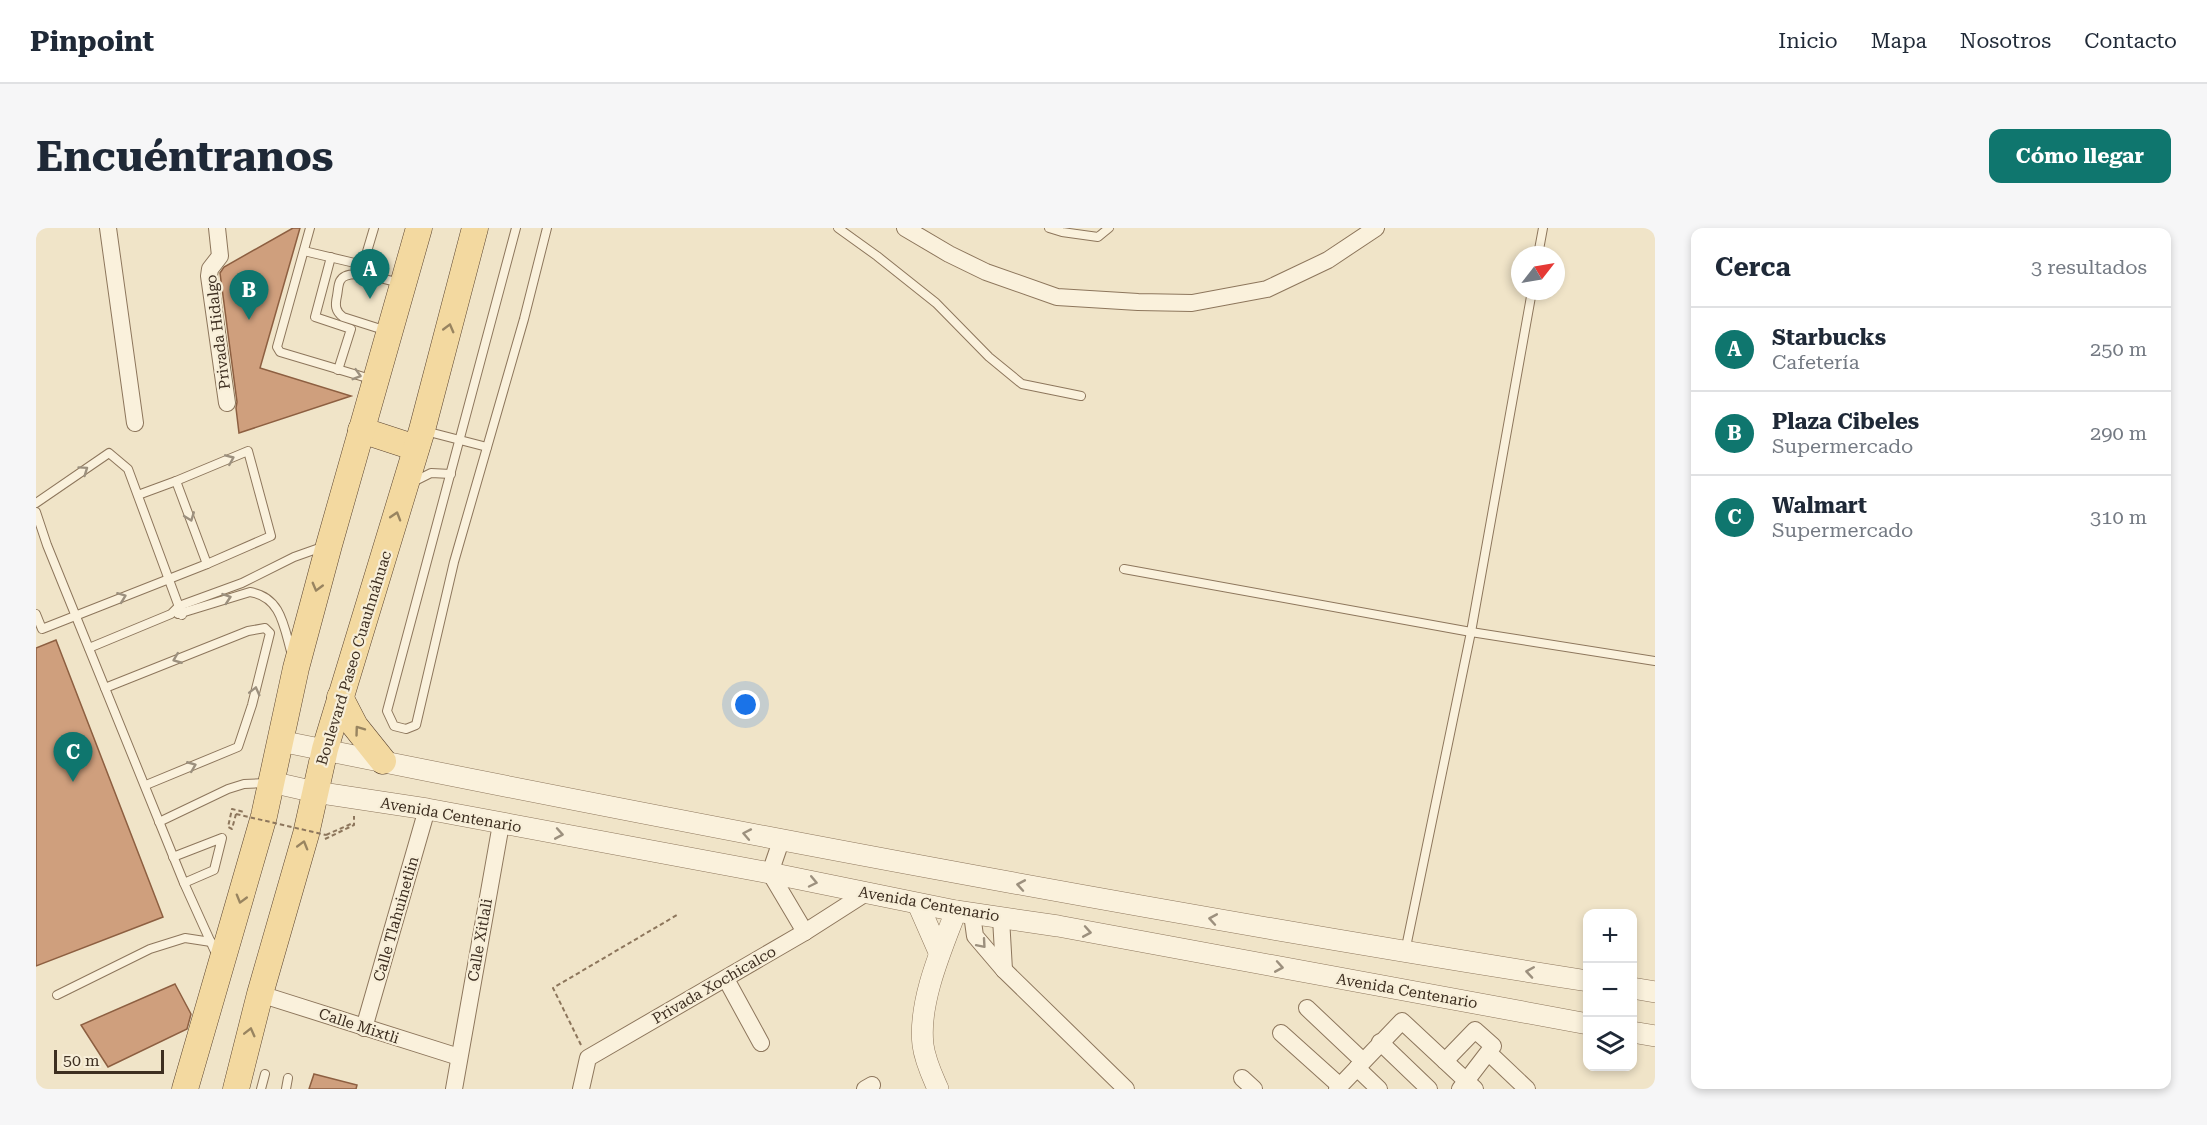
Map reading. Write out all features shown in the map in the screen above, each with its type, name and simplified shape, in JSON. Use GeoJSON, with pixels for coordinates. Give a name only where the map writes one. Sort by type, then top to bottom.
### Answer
{"type":"FeatureCollection","features":[{"type":"Feature","properties":{"kind":"main road"},"geometry":{"type":"LineString","coordinates":[[185,1089],[264,816],[296,668],[328,544],[419,228]]}},
{"type":"Feature","properties":{"kind":"main road","name":"Boulevard Paseo Cuauhnáhuac"},"geometry":{"type":"LineString","coordinates":[[236,1089],[260,994],[316,835],[315,792],[325,749],[419,439],[475,228]]}},
{"type":"Feature","properties":{"kind":"main road"},"geometry":{"type":"LineString","coordinates":[[361,430],[419,439]]}},
{"type":"Feature","properties":{"kind":"main road"},"geometry":{"type":"LineString","coordinates":[[340,697],[355,726],[383,761]]}},
{"type":"Feature","properties":{"kind":"street"},"geometry":{"type":"LineString","coordinates":[[108,228],[135,423]]}},
{"type":"Feature","properties":{"kind":"street","name":"Privada Hidalgo"},"geometry":{"type":"LineString","coordinates":[[217,228],[220,256],[210,269],[209,276],[227,403]]}},
{"type":"Feature","properties":{"kind":"street"},"geometry":{"type":"LineString","coordinates":[[905,228],[949,254],[986,272],[1057,297],[1138,303],[1192,303],[1266,289],[1328,260],[1377,228]]}},
{"type":"Feature","properties":{"kind":"street"},"geometry":{"type":"LineString","coordinates":[[280,741],[781,841],[1405,952],[1583,980]]}},
{"type":"Feature","properties":{"kind":"street","name":"Avenida Centenario"},"geometry":{"type":"LineString","coordinates":[[271,782],[315,792],[427,809],[770,873],[964,913],[1058,926],[1583,1023]]}},
{"type":"Feature","properties":{"kind":"street","name":"Calle Tlahuinetlin"},"geometry":{"type":"LineString","coordinates":[[364,1028],[427,809]]}},
{"type":"Feature","properties":{"kind":"street","name":"Calle Xitlali"},"geometry":{"type":"LineString","coordinates":[[454,1089],[501,824]]}},
{"type":"Feature","properties":{"kind":"street"},"geometry":{"type":"LineString","coordinates":[[781,841],[770,873],[805,932]]}},
{"type":"Feature","properties":{"kind":"street","name":"Privada Xochicalco"},"geometry":{"type":"LineString","coordinates":[[588,1058],[726,979],[866,893]]}},
{"type":"Feature","properties":{"kind":"street"},"geometry":{"type":"LineString","coordinates":[[1058,926],[1066,893]]}},
{"type":"Feature","properties":{"kind":"street"},"geometry":{"type":"LineString","coordinates":[[918,904],[939,952]]}},
{"type":"Feature","properties":{"kind":"street"},"geometry":{"type":"LineString","coordinates":[[938,1089],[929,1069],[923,1046],[923,1020],[939,952],[964,913]]}},
{"type":"Feature","properties":{"kind":"street"},"geometry":{"type":"LineString","coordinates":[[964,913],[975,936],[1004,970],[1126,1089]]}},
{"type":"Feature","properties":{"kind":"street"},"geometry":{"type":"LineString","coordinates":[[1001,918],[1004,970]]}},
{"type":"Feature","properties":{"kind":"street"},"geometry":{"type":"LineString","coordinates":[[726,979],[761,1043]]}},
{"type":"Feature","properties":{"kind":"street"},"geometry":{"type":"LineString","coordinates":[[1637,989],[1655,992]]}},
{"type":"Feature","properties":{"kind":"street","name":"Calle Mixtli"},"geometry":{"type":"LineString","coordinates":[[260,994],[459,1057]]}},
{"type":"Feature","properties":{"kind":"street"},"geometry":{"type":"LineString","coordinates":[[1307,1008],[1360,1064],[1379,1089]]}},
{"type":"Feature","properties":{"kind":"street"},"geometry":{"type":"LineString","coordinates":[[1281,1034],[1339,1088],[1402,1021],[1445,1061],[1467,1086],[1493,1046],[1476,1030],[1445,1061]]}},
{"type":"Feature","properties":{"kind":"street"},"geometry":{"type":"LineString","coordinates":[[1637,1033],[1655,1036]]}},
{"type":"Feature","properties":{"kind":"street"},"geometry":{"type":"LineString","coordinates":[[1380,1042],[1429,1089]]}},
{"type":"Feature","properties":{"kind":"street"},"geometry":{"type":"LineString","coordinates":[[1489,1053],[1516,1086]]}},
{"type":"Feature","properties":{"kind":"street"},"geometry":{"type":"LineString","coordinates":[[581,1089],[588,1058]]}},
{"type":"Feature","properties":{"kind":"lane"},"geometry":{"type":"LineString","coordinates":[[310,228],[277,346],[280,352],[375,381]]}},
{"type":"Feature","properties":{"kind":"lane"},"geometry":{"type":"LineString","coordinates":[[304,250],[363,265],[374,228]]}},
{"type":"Feature","properties":{"kind":"lane"},"geometry":{"type":"LineString","coordinates":[[516,228],[387,711],[394,726],[406,729],[416,725],[454,562],[547,228]]}},
{"type":"Feature","properties":{"kind":"lane"},"geometry":{"type":"LineString","coordinates":[[838,228],[936,303],[989,357],[1022,384],[1081,396]]}},
{"type":"Feature","properties":{"kind":"lane"},"geometry":{"type":"LineString","coordinates":[[1049,228],[1098,237],[1108,228]]}},
{"type":"Feature","properties":{"kind":"lane"},"geometry":{"type":"LineString","coordinates":[[1540,246],[1543,228]]}},
{"type":"Feature","properties":{"kind":"lane"},"geometry":{"type":"LineString","coordinates":[[331,257],[315,317],[351,329],[338,370]]}},
{"type":"Feature","properties":{"kind":"lane"},"geometry":{"type":"LineString","coordinates":[[389,332],[343,317],[338,313],[335,305],[340,280],[354,273],[403,284]]}},
{"type":"Feature","properties":{"kind":"lane"},"geometry":{"type":"LineString","coordinates":[[1405,952],[1471,632],[1530,300]]}},
{"type":"Feature","properties":{"kind":"lane"},"geometry":{"type":"LineString","coordinates":[[419,439],[459,441],[487,447]]}},
{"type":"Feature","properties":{"kind":"lane"},"geometry":{"type":"LineString","coordinates":[[36,614],[42,630],[271,537],[248,451],[138,495]]}},
{"type":"Feature","properties":{"kind":"lane"},"geometry":{"type":"LineString","coordinates":[[36,503],[109,453],[128,470],[180,610]]}},
{"type":"Feature","properties":{"kind":"lane"},"geometry":{"type":"LineString","coordinates":[[405,486],[431,473],[451,474]]}},
{"type":"Feature","properties":{"kind":"lane"},"geometry":{"type":"LineString","coordinates":[[176,481],[207,564]]}},
{"type":"Feature","properties":{"kind":"lane"},"geometry":{"type":"LineString","coordinates":[[36,512],[173,857],[221,966]]}},
{"type":"Feature","properties":{"kind":"lane"},"geometry":{"type":"LineString","coordinates":[[89,648],[328,544]]}},
{"type":"Feature","properties":{"kind":"lane"},"geometry":{"type":"LineString","coordinates":[[1124,569],[1471,632],[1655,661]]}},
{"type":"Feature","properties":{"kind":"lane"},"geometry":{"type":"LineString","coordinates":[[180,610],[250,592],[260,593],[268,597],[277,608],[296,668]]}},
{"type":"Feature","properties":{"kind":"lane"},"geometry":{"type":"LineString","coordinates":[[105,688],[248,631],[265,628],[270,633],[252,705],[238,747],[146,785]]}},
{"type":"Feature","properties":{"kind":"lane"},"geometry":{"type":"LineString","coordinates":[[159,822],[228,789],[244,784],[271,782]]}},
{"type":"Feature","properties":{"kind":"lane"},"geometry":{"type":"LineString","coordinates":[[173,857],[222,838],[214,870],[184,883]]}},
{"type":"Feature","properties":{"kind":"lane"},"geometry":{"type":"LineString","coordinates":[[57,995],[150,949],[185,938],[211,942]]}},
{"type":"Feature","properties":{"kind":"lane"},"geometry":{"type":"LineString","coordinates":[[261,1089],[265,1074]]}},
{"type":"Feature","properties":{"kind":"lane"},"geometry":{"type":"LineString","coordinates":[[286,1089],[288,1078]]}},
{"type":"Feature","properties":{"kind":"path"},"geometry":{"type":"LineString","coordinates":[[232,809],[228,827],[232,828],[236,814],[325,839],[354,825],[353,823],[316,835]]}},
{"type":"Feature","properties":{"kind":"path"},"geometry":{"type":"LineString","coordinates":[[588,1058],[553,988],[677,915]]}},
{"type":"Feature","properties":{"kind":"building"},"geometry":{"type":"Polygon","coordinates":[[[293,228],[300,228],[260,368],[351,396],[239,433],[220,273],[224,267],[293,228]]]}},
{"type":"Feature","properties":{"kind":"building"},"geometry":{"type":"Polygon","coordinates":[[[56,640],[163,917],[36,966],[36,648],[56,640]]]}},
{"type":"Feature","properties":{"kind":"building"},"geometry":{"type":"Polygon","coordinates":[[[175,984],[191,1014],[187,1029],[108,1067],[81,1025],[175,984]]]}},
{"type":"Feature","properties":{"kind":"building"},"geometry":{"type":"Polygon","coordinates":[[[314,1074],[357,1085],[356,1089],[309,1089],[314,1074]]]}},
{"type":"Feature","properties":{"kind":"place","name":"Starbucks"},"geometry":{"type":"Point","coordinates":[370,299]}},
{"type":"Feature","properties":{"kind":"place","name":"Plaza Cibeles"},"geometry":{"type":"Point","coordinates":[249,320]}},
{"type":"Feature","properties":{"kind":"place","name":"Walmart"},"geometry":{"type":"Point","coordinates":[73,782]}}]}
